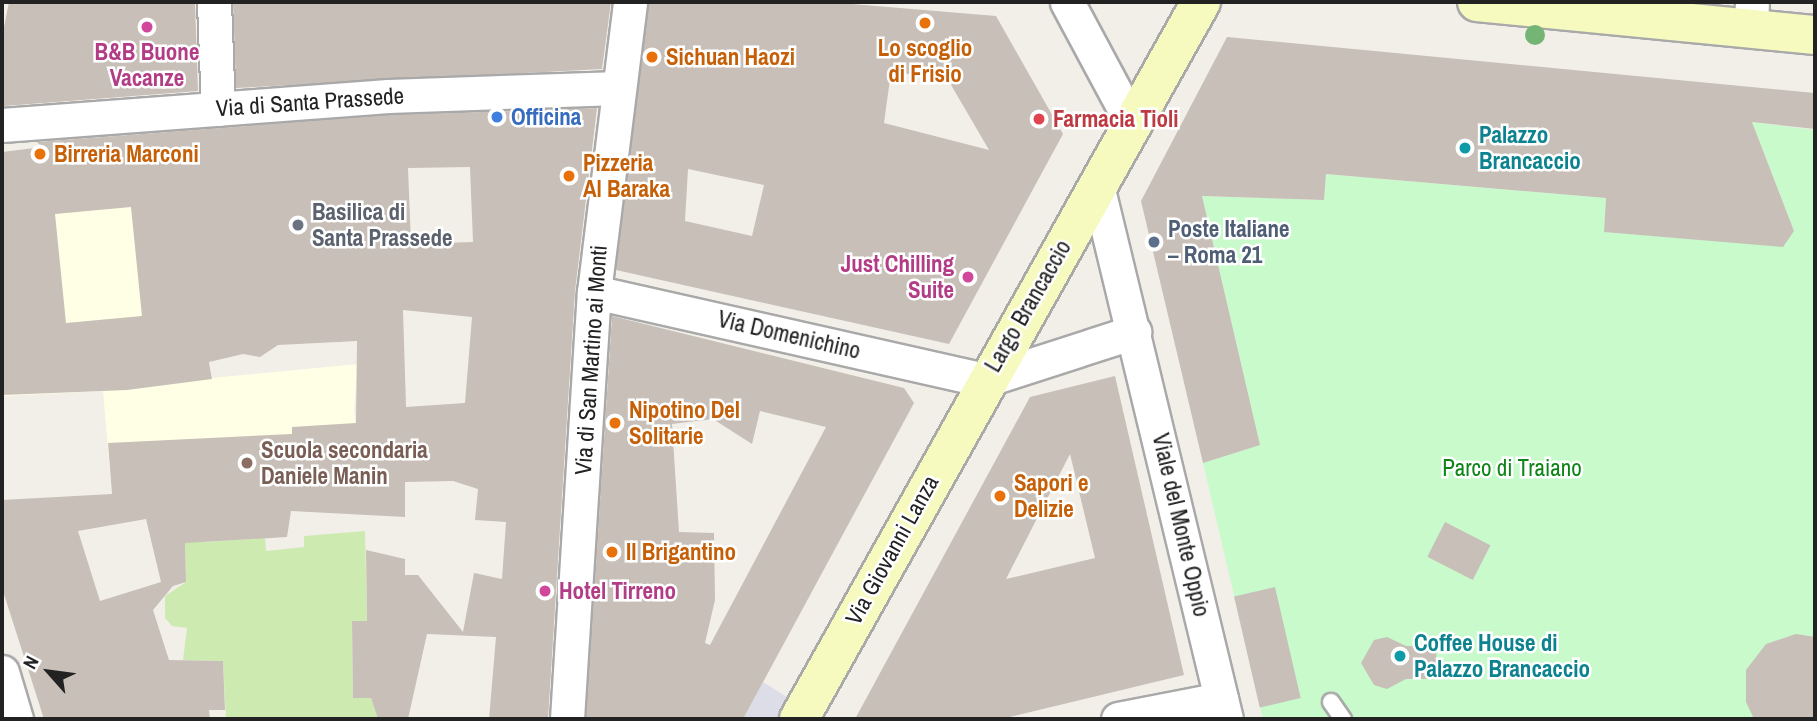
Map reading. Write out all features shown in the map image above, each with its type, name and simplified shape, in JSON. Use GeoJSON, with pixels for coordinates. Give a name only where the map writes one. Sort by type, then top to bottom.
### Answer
{"type":"FeatureCollection","features":[{"type":"Feature","properties":{"kind":"street"},"geometry":{"type":"LineString","coordinates":[[214,2],[218,109]]}},
{"type":"Feature","properties":{"kind":"street","name":"Via di San Martino ai Monti"},"geometry":{"type":"LineString","coordinates":[[567,719],[594,292],[630,2]]}},
{"type":"Feature","properties":{"kind":"street"},"geometry":{"type":"LineString","coordinates":[[1066,2],[1132,123]]}},
{"type":"Feature","properties":{"kind":"street","name":"Largo Brancaccio"},"geometry":{"type":"LineString","coordinates":[[985,380],[1201,2]]}},
{"type":"Feature","properties":{"kind":"street"},"geometry":{"type":"LineString","coordinates":[[1477,2],[1752,15],[1815,35]]}},
{"type":"Feature","properties":{"kind":"street","name":"Via di Santa Prassede"},"geometry":{"type":"LineString","coordinates":[[2,124],[388,96],[619,88]]}},
{"type":"Feature","properties":{"kind":"street"},"geometry":{"type":"LineString","coordinates":[[1097,185],[1135,332]]}},
{"type":"Feature","properties":{"kind":"street","name":"Via Domenichino"},"geometry":{"type":"LineString","coordinates":[[594,292],[985,380]]}},
{"type":"Feature","properties":{"kind":"street","name":"Largo Brancaccio"},"geometry":{"type":"LineString","coordinates":[[985,380],[1135,332]]}},
{"type":"Feature","properties":{"kind":"street","name":"Viale del Monte Oppio"},"geometry":{"type":"LineString","coordinates":[[1135,332],[1224,709]]}},
{"type":"Feature","properties":{"kind":"street","name":"Via Giovanni Lanza"},"geometry":{"type":"LineString","coordinates":[[799,719],[985,380]]}},
{"type":"Feature","properties":{"kind":"street"},"geometry":{"type":"LineString","coordinates":[[2,672],[16,719]]}},
{"type":"Feature","properties":{"kind":"street"},"geometry":{"type":"LineString","coordinates":[[1118,719],[1224,709]]}},
{"type":"Feature","properties":{"kind":"lane"},"geometry":{"type":"LineString","coordinates":[[1331,702],[1343,719]]}},
{"type":"Feature","properties":{"kind":"shaded area"},"geometry":{"type":"Polygon","coordinates":[[[125,136],[142,316],[202,318],[212,378],[358,364],[354,410],[362,483],[113,507],[103,391],[2,396],[2,152],[125,136]]]}},
{"type":"Feature","properties":{"kind":"shaded area"},"geometry":{"type":"Polygon","coordinates":[[[763,682],[822,719],[743,719],[763,682]]]}},
{"type":"Feature","properties":{"kind":"green space","name":"Parco di Traiano"},"geometry":{"type":"Polygon","coordinates":[[[1752,122],[1815,130],[1815,719],[1263,719],[1203,463],[1260,445],[1202,196],[1324,200],[1326,174],[1606,198],[1604,232],[1783,246],[1794,231],[1752,122]]]}},
{"type":"Feature","properties":{"kind":"green space"},"geometry":{"type":"Polygon","coordinates":[[[365,531],[367,621],[352,621],[353,698],[371,698],[378,719],[226,719],[223,661],[183,660],[187,628],[172,626],[165,618],[165,596],[186,582],[185,537],[204,542],[265,538],[266,551],[304,547],[304,536],[365,531]]]}},
{"type":"Feature","properties":{"kind":"building"},"geometry":{"type":"Polygon","coordinates":[[[9,2],[195,2],[198,91],[4,106],[2,37],[9,2]]]}},
{"type":"Feature","properties":{"kind":"building"},"geometry":{"type":"Polygon","coordinates":[[[233,2],[611,2],[602,69],[236,88],[233,2]]]}},
{"type":"Feature","properties":{"kind":"building"},"geometry":{"type":"Polygon","coordinates":[[[649,2],[828,2],[996,16],[1063,134],[949,344],[616,270],[649,2]],[[891,72],[884,123],[989,150],[947,78],[891,72]],[[688,169],[685,221],[752,236],[764,185],[688,169]]]}},
{"type":"Feature","properties":{"kind":"building","name":"Palazzo Brancaccio"},"geometry":{"type":"Polygon","coordinates":[[[1227,37],[1815,93],[1815,129],[1752,122],[1794,231],[1783,247],[1604,232],[1606,198],[1326,174],[1324,200],[1202,196],[1260,445],[1203,463],[1141,201],[1227,37]]]}},
{"type":"Feature","properties":{"kind":"building"},"geometry":{"type":"Polygon","coordinates":[[[597,108],[575,291],[548,719],[489,719],[496,637],[427,634],[408,719],[378,719],[371,698],[353,698],[352,621],[367,621],[366,550],[405,559],[405,575],[418,575],[463,632],[474,573],[502,579],[506,522],[475,520],[478,489],[453,481],[405,482],[405,517],[291,511],[287,537],[185,543],[186,582],[173,586],[153,610],[169,660],[223,661],[225,710],[209,710],[210,719],[44,719],[2,588],[2,500],[112,494],[108,443],[292,434],[292,427],[356,423],[357,341],[278,345],[260,357],[243,354],[209,362],[212,379],[127,390],[2,395],[2,152],[42,147],[37,142],[389,115],[597,108]],[[470,167],[408,168],[411,244],[473,242],[470,167]],[[131,207],[55,214],[66,323],[142,316],[131,207]],[[403,310],[406,407],[465,403],[472,317],[403,310]],[[146,519],[78,531],[100,601],[161,582],[146,519]]]}},
{"type":"Feature","properties":{"kind":"building"},"geometry":{"type":"Polygon","coordinates":[[[612,316],[904,388],[914,403],[743,719],[586,719],[612,316]],[[760,411],[752,444],[713,419],[672,424],[679,532],[714,533],[715,600],[705,643],[710,645],[826,427],[760,411]]]}},
{"type":"Feature","properties":{"kind":"building"},"geometry":{"type":"Polygon","coordinates":[[[1115,376],[1184,675],[1001,719],[855,719],[1030,397],[1115,376]],[[1070,454],[1006,579],[1095,558],[1070,454]]]}},
{"type":"Feature","properties":{"kind":"building"},"geometry":{"type":"Polygon","coordinates":[[[1445,522],[1490,545],[1473,580],[1427,557],[1445,522]]]}},
{"type":"Feature","properties":{"kind":"building"},"geometry":{"type":"Polygon","coordinates":[[[1275,587],[1301,698],[1260,708],[1234,596],[1275,587]]]}},
{"type":"Feature","properties":{"kind":"building"},"geometry":{"type":"Polygon","coordinates":[[[1796,634],[1815,637],[1815,719],[1754,719],[1746,702],[1746,670],[1766,644],[1796,634]]]}},
{"type":"Feature","properties":{"kind":"building","name":"Coffee House di Palazzo Brancaccio"},"geometry":{"type":"Polygon","coordinates":[[[1387,637],[1406,646],[1436,646],[1437,679],[1406,679],[1387,689],[1374,685],[1361,663],[1374,640],[1387,637]]]}},
{"type":"Feature","properties":{"kind":"place","name":"Lo scoglio di Frisio"},"geometry":{"type":"Point","coordinates":[925,23]}},
{"type":"Feature","properties":{"kind":"place","name":"B&B Buone Vacanze"},"geometry":{"type":"Point","coordinates":[147,27]}},
{"type":"Feature","properties":{"kind":"place","name":"Sichuan Haozi"},"geometry":{"type":"Point","coordinates":[652,57]}},
{"type":"Feature","properties":{"kind":"place","name":"Officina"},"geometry":{"type":"Point","coordinates":[497,117]}},
{"type":"Feature","properties":{"kind":"place","name":"Farmacia Tioli"},"geometry":{"type":"Point","coordinates":[1039,119]}},
{"type":"Feature","properties":{"kind":"place","name":"Palazzo Brancaccio"},"geometry":{"type":"Point","coordinates":[1465,148]}},
{"type":"Feature","properties":{"kind":"place","name":"Birreria Marconi"},"geometry":{"type":"Point","coordinates":[40,154]}},
{"type":"Feature","properties":{"kind":"place","name":"Pizzeria Al Baraka"},"geometry":{"type":"Point","coordinates":[569,176]}},
{"type":"Feature","properties":{"kind":"place","name":"Basilica di Santa Prassede"},"geometry":{"type":"Point","coordinates":[298,225]}},
{"type":"Feature","properties":{"kind":"place","name":"Poste Italiane – Roma 21"},"geometry":{"type":"Point","coordinates":[1154,242]}},
{"type":"Feature","properties":{"kind":"place","name":"Just Chilling Suite"},"geometry":{"type":"Point","coordinates":[968,277]}},
{"type":"Feature","properties":{"kind":"place","name":"Nipotino Del Solitarie"},"geometry":{"type":"Point","coordinates":[615,423]}},
{"type":"Feature","properties":{"kind":"place","name":"Scuola secondaria Daniele Manin"},"geometry":{"type":"Point","coordinates":[247,463]}},
{"type":"Feature","properties":{"kind":"place","name":"Sapori e Delizie"},"geometry":{"type":"Point","coordinates":[1000,496]}},
{"type":"Feature","properties":{"kind":"place","name":"Il Brigantino"},"geometry":{"type":"Point","coordinates":[612,552]}},
{"type":"Feature","properties":{"kind":"place","name":"Hotel Tirreno"},"geometry":{"type":"Point","coordinates":[545,591]}},
{"type":"Feature","properties":{"kind":"place","name":"Coffee House di Palazzo Brancaccio"},"geometry":{"type":"Point","coordinates":[1400,656]}}]}
